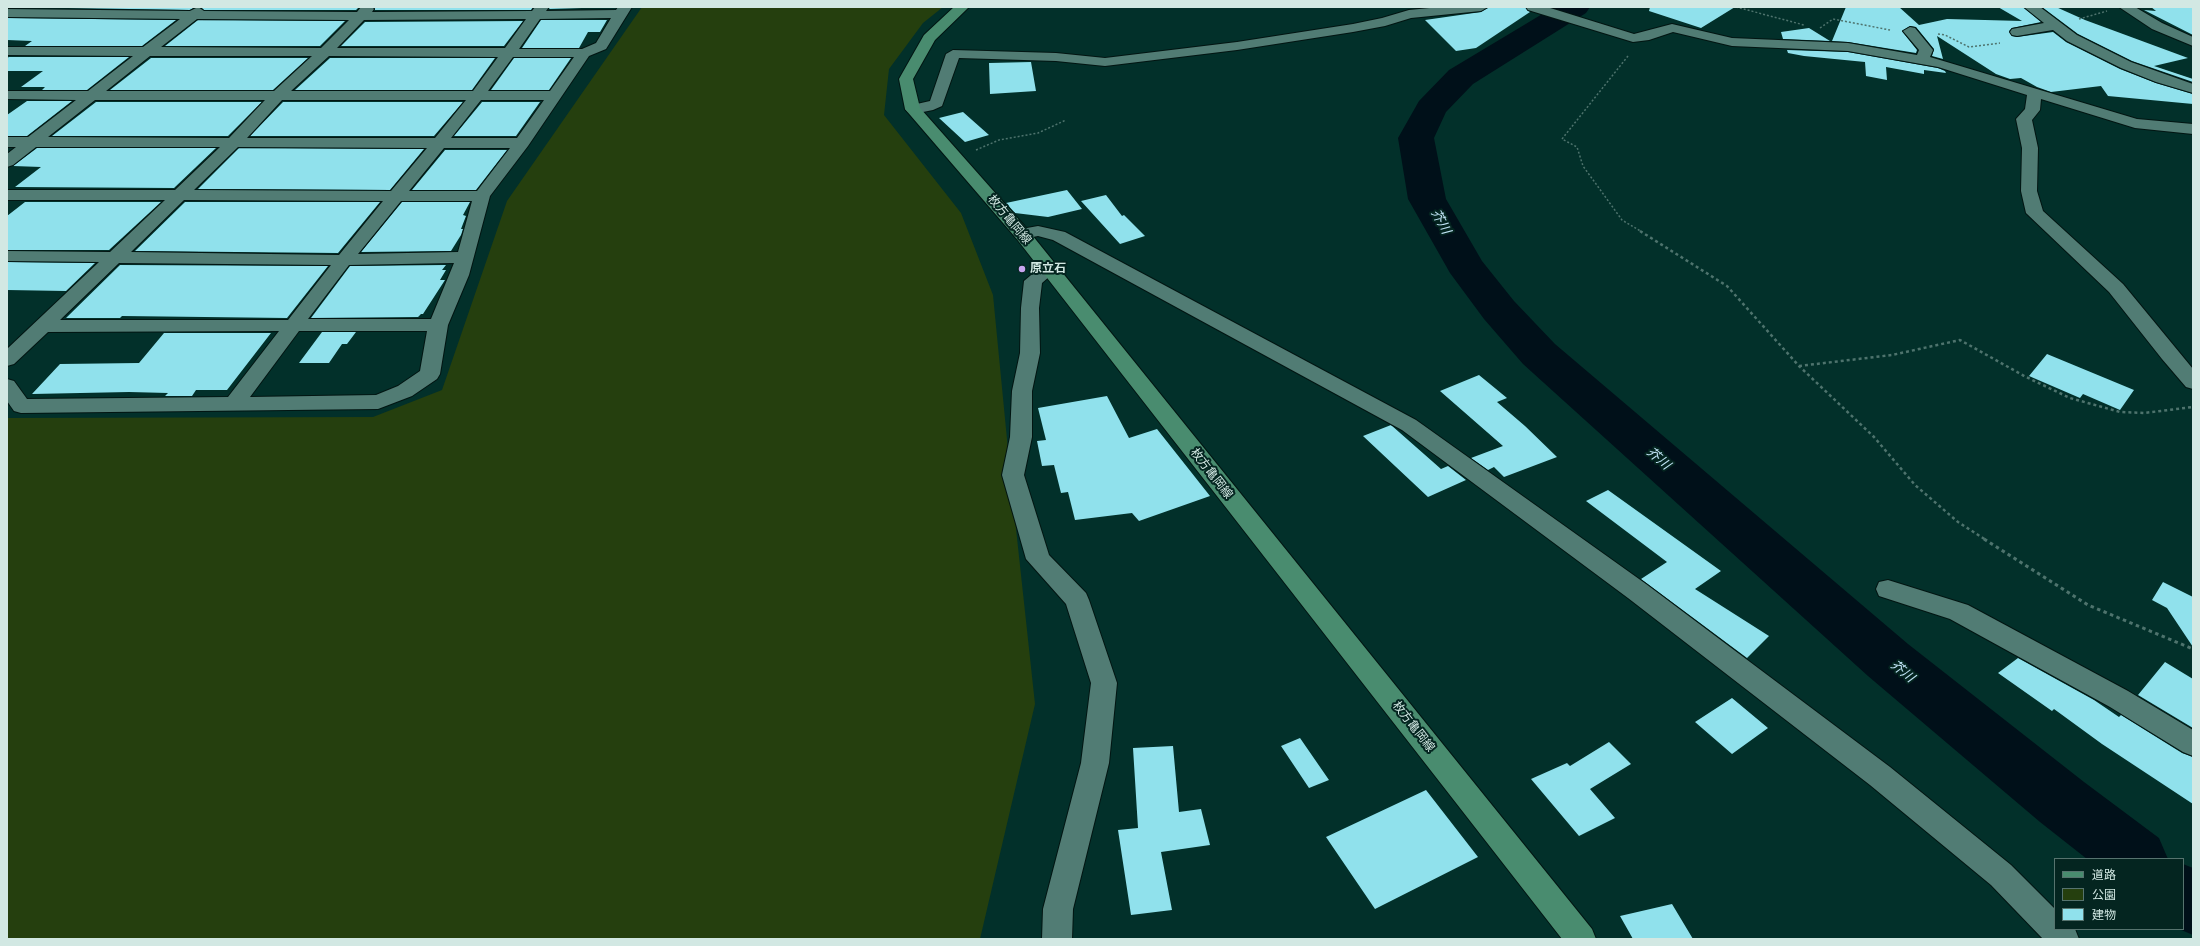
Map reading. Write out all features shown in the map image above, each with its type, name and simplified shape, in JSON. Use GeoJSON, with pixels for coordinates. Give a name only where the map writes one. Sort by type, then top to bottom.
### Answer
{"type":"FeatureCollection","features":[{"type":"Feature","properties":{"kind":"main road","name":"枚方亀岡線"},"geometry":{"type":"LineString","coordinates":[[962,7],[929,38],[906,79],[914,109],[1022,234],[1581,939]]}},
{"type":"Feature","properties":{"kind":"street"},"geometry":{"type":"LineString","coordinates":[[914,109],[928,107],[937,103],[939,93],[954,54],[1056,57],[1105,62],[1236,46],[1354,28],[1385,22],[1409,14],[1481,7]]}},
{"type":"Feature","properties":{"kind":"street"},"geometry":{"type":"LineString","coordinates":[[2031,7],[2057,25],[2072,38],[2126,65],[2161,79],[2193,89]]}},
{"type":"Feature","properties":{"kind":"street"},"geometry":{"type":"LineString","coordinates":[[1536,8],[1633,38],[1644,37],[1672,28],[1682,29],[1732,42],[1833,45],[1921,60],[1964,69],[2135,124],[2193,129]]}},
{"type":"Feature","properties":{"kind":"street"},"geometry":{"type":"LineString","coordinates":[[2120,8],[2193,42]]}},
{"type":"Feature","properties":{"kind":"street"},"geometry":{"type":"LineString","coordinates":[[7,162],[199,10]]}},
{"type":"Feature","properties":{"kind":"street"},"geometry":{"type":"LineString","coordinates":[[7,13],[199,10],[623,11]]}},
{"type":"Feature","properties":{"kind":"street"},"geometry":{"type":"LineString","coordinates":[[7,360],[180,195],[234,142],[277,96],[324,53],[366,11]]}},
{"type":"Feature","properties":{"kind":"street"},"geometry":{"type":"LineString","coordinates":[[234,403],[344,260],[476,96],[510,52],[538,11]]}},
{"type":"Feature","properties":{"kind":"street"},"geometry":{"type":"LineString","coordinates":[[7,51],[584,53],[601,46],[623,11]]}},
{"type":"Feature","properties":{"kind":"street"},"geometry":{"type":"LineString","coordinates":[[2017,32],[2057,25]]}},
{"type":"Feature","properties":{"kind":"street"},"geometry":{"type":"LineString","coordinates":[[1910,32],[1926,50],[1921,60]]}},
{"type":"Feature","properties":{"kind":"street"},"geometry":{"type":"LineString","coordinates":[[7,386],[21,406],[378,402],[405,391],[430,374],[438,325],[460,275],[482,196],[522,143],[584,53]]}},
{"type":"Feature","properties":{"kind":"street"},"geometry":{"type":"LineString","coordinates":[[2035,93],[2032,110],[2024,119],[2030,148],[2029,191],[2035,213],[2116,288],[2169,355],[2193,382]]}},
{"type":"Feature","properties":{"kind":"street"},"geometry":{"type":"LineString","coordinates":[[7,95],[554,96]]}},
{"type":"Feature","properties":{"kind":"street"},"geometry":{"type":"LineString","coordinates":[[7,142],[522,143]]}},
{"type":"Feature","properties":{"kind":"street"},"geometry":{"type":"LineString","coordinates":[[7,195],[482,196]]}},
{"type":"Feature","properties":{"kind":"street"},"geometry":{"type":"LineString","coordinates":[[1022,234],[1038,231],[1059,236],[1409,425],[1637,591],[1880,776],[2001,875],[2054,929]]}},
{"type":"Feature","properties":{"kind":"street"},"geometry":{"type":"LineString","coordinates":[[7,256],[116,256],[344,260],[465,257]]}},
{"type":"Feature","properties":{"kind":"street"},"geometry":{"type":"LineString","coordinates":[[1049,269],[1033,281],[1030,353],[1022,391],[1021,437],[1013,475],[1038,559],[1076,600],[1104,683],[1095,763],[1058,909],[1057,939]]}},
{"type":"Feature","properties":{"kind":"street"},"geometry":{"type":"LineString","coordinates":[[43,326],[438,325]]}},
{"type":"Feature","properties":{"kind":"street"},"geometry":{"type":"LineString","coordinates":[[1888,589],[1959,612],[2119,698],[2193,744]]}},
{"type":"Feature","properties":{"kind":"street"},"geometry":{"type":"LineString","coordinates":[[2055,930],[2064,939]]}},
{"type":"Feature","properties":{"kind":"path"},"geometry":{"type":"LineString","coordinates":[[1736,7],[1772,15],[1819,30],[1833,45]]}},
{"type":"Feature","properties":{"kind":"path"},"geometry":{"type":"LineString","coordinates":[[2057,25],[2120,8]]}},
{"type":"Feature","properties":{"kind":"path"},"geometry":{"type":"LineString","coordinates":[[1969,47],[1987,46],[2013,40],[2017,32]]}},
{"type":"Feature","properties":{"kind":"path"},"geometry":{"type":"LineString","coordinates":[[1633,38],[1630,54],[1562,139],[1578,147],[1583,166],[1622,220],[1727,286],[1799,366],[1874,437],[1915,485],[1958,522],[2088,605],[2193,649]]}},
{"type":"Feature","properties":{"kind":"path"},"geometry":{"type":"LineString","coordinates":[[957,159],[999,140],[1038,133],[1066,120]]}},
{"type":"Feature","properties":{"kind":"path"},"geometry":{"type":"LineString","coordinates":[[1799,366],[1892,355],[1960,340],[2026,377],[2070,398],[2120,412],[2144,413],[2193,407]]}},
{"type":"Feature","properties":{"kind":"green space"},"geometry":{"type":"Polygon","coordinates":[[[642,7],[943,7],[923,23],[889,69],[884,115],[961,213],[993,295],[1035,704],[980,939],[7,939],[7,418],[373,417],[442,390],[507,201],[642,7]]]}},
{"type":"Feature","properties":{"kind":"building"},"geometry":{"type":"Polygon","coordinates":[[[7,7],[195,7],[190,10],[7,7]]]}},
{"type":"Feature","properties":{"kind":"building"},"geometry":{"type":"Polygon","coordinates":[[[201,7],[359,7],[356,10],[204,10],[201,7]]]}},
{"type":"Feature","properties":{"kind":"building"},"geometry":{"type":"Polygon","coordinates":[[[374,7],[533,7],[531,10],[375,10],[374,7]]]}},
{"type":"Feature","properties":{"kind":"building"},"geometry":{"type":"Polygon","coordinates":[[[550,7],[615,7],[549,9],[550,7]]]}},
{"type":"Feature","properties":{"kind":"building"},"geometry":{"type":"Polygon","coordinates":[[[1489,7],[1525,7],[1530,12],[1476,48],[1456,51],[1425,20],[1481,12],[1489,7]]]}},
{"type":"Feature","properties":{"kind":"building"},"geometry":{"type":"Polygon","coordinates":[[[1650,7],[1735,7],[1701,28],[1649,11],[1650,7]]]}},
{"type":"Feature","properties":{"kind":"building"},"geometry":{"type":"Polygon","coordinates":[[[1846,7],[1899,7],[1919,25],[1947,19],[2022,21],[1998,7],[2023,7],[2041,22],[2012,28],[2009,31],[2012,36],[2017,37],[2053,32],[2066,42],[2120,69],[2156,83],[2193,94],[2193,104],[2108,96],[2101,86],[2051,92],[2037,87],[2021,78],[2010,79],[1996,74],[1937,36],[1943,59],[1932,56],[1934,49],[1916,27],[1910,26],[1902,31],[1917,50],[1916,53],[1848,42],[1832,41],[1846,7]]]}},
{"type":"Feature","properties":{"kind":"building"},"geometry":{"type":"Polygon","coordinates":[[[2042,7],[2056,7],[2085,20],[2188,58],[2154,66],[2193,79],[2193,82],[2132,61],[2078,34],[2042,7]]]}},
{"type":"Feature","properties":{"kind":"building"},"geometry":{"type":"Polygon","coordinates":[[[2151,7],[2193,7],[2193,35],[2144,10],[2156,11],[2151,7]]]}},
{"type":"Feature","properties":{"kind":"building"},"geometry":{"type":"Polygon","coordinates":[[[7,18],[176,20],[142,46],[25,46],[32,41],[7,40],[7,18]]]}},
{"type":"Feature","properties":{"kind":"building"},"geometry":{"type":"Polygon","coordinates":[[[198,20],[345,21],[320,46],[165,46],[198,20]]]}},
{"type":"Feature","properties":{"kind":"building"},"geometry":{"type":"Polygon","coordinates":[[[541,20],[607,20],[600,32],[588,32],[579,48],[522,48],[541,20]]]}},
{"type":"Feature","properties":{"kind":"building"},"geometry":{"type":"Polygon","coordinates":[[[523,21],[504,46],[341,46],[365,22],[523,21]]]}},
{"type":"Feature","properties":{"kind":"building"},"geometry":{"type":"Polygon","coordinates":[[[1809,28],[1830,41],[1783,39],[1781,32],[1809,28]]]}},
{"type":"Feature","properties":{"kind":"building"},"geometry":{"type":"Polygon","coordinates":[[[1787,50],[1848,52],[1938,68],[1946,73],[1924,70],[1924,74],[1886,67],[1887,80],[1866,76],[1865,62],[1804,56],[1788,53],[1787,50]]]}},
{"type":"Feature","properties":{"kind":"building"},"geometry":{"type":"Polygon","coordinates":[[[129,57],[87,90],[42,90],[45,87],[21,87],[43,71],[7,71],[7,58],[129,57]]]}},
{"type":"Feature","properties":{"kind":"building"},"geometry":{"type":"Polygon","coordinates":[[[151,58],[308,58],[273,90],[110,90],[151,58]]]}},
{"type":"Feature","properties":{"kind":"building"},"geometry":{"type":"Polygon","coordinates":[[[330,58],[495,58],[472,90],[295,90],[330,58]]]}},
{"type":"Feature","properties":{"kind":"building"},"geometry":{"type":"Polygon","coordinates":[[[514,58],[571,58],[549,90],[491,90],[514,58]]]}},
{"type":"Feature","properties":{"kind":"building"},"geometry":{"type":"Polygon","coordinates":[[[1031,62],[1036,91],[990,94],[989,63],[1031,62]]]}},
{"type":"Feature","properties":{"kind":"building"},"geometry":{"type":"Polygon","coordinates":[[[27,101],[72,101],[27,136],[7,136],[7,115],[27,101]]]}},
{"type":"Feature","properties":{"kind":"building"},"geometry":{"type":"Polygon","coordinates":[[[96,102],[262,102],[228,136],[52,136],[96,102]]]}},
{"type":"Feature","properties":{"kind":"building"},"geometry":{"type":"Polygon","coordinates":[[[283,102],[463,102],[434,136],[250,136],[283,102]]]}},
{"type":"Feature","properties":{"kind":"building"},"geometry":{"type":"Polygon","coordinates":[[[482,102],[540,102],[516,136],[454,136],[482,102]]]}},
{"type":"Feature","properties":{"kind":"building"},"geometry":{"type":"Polygon","coordinates":[[[963,112],[989,135],[965,142],[939,118],[963,112]]]}},
{"type":"Feature","properties":{"kind":"building"},"geometry":{"type":"Polygon","coordinates":[[[37,148],[216,148],[174,188],[15,187],[41,167],[13,166],[37,148]]]}},
{"type":"Feature","properties":{"kind":"building"},"geometry":{"type":"Polygon","coordinates":[[[239,148],[424,149],[390,190],[198,189],[239,148]]]}},
{"type":"Feature","properties":{"kind":"building"},"geometry":{"type":"Polygon","coordinates":[[[445,150],[507,150],[476,190],[412,190],[445,150]]]}},
{"type":"Feature","properties":{"kind":"building"},"geometry":{"type":"Polygon","coordinates":[[[1067,190],[1082,209],[1048,217],[1015,213],[1006,203],[1067,190]]]}},
{"type":"Feature","properties":{"kind":"building"},"geometry":{"type":"Polygon","coordinates":[[[1106,195],[1122,216],[1124,215],[1145,236],[1120,244],[1081,201],[1106,195]]]}},
{"type":"Feature","properties":{"kind":"building"},"geometry":{"type":"Polygon","coordinates":[[[25,202],[161,202],[109,250],[7,250],[7,216],[25,202]]]}},
{"type":"Feature","properties":{"kind":"building"},"geometry":{"type":"Polygon","coordinates":[[[185,202],[380,202],[338,253],[135,251],[185,202]]]}},
{"type":"Feature","properties":{"kind":"building"},"geometry":{"type":"Polygon","coordinates":[[[402,202],[470,202],[463,215],[466,216],[461,229],[463,229],[461,235],[451,251],[361,252],[402,202]]]}},
{"type":"Feature","properties":{"kind":"building"},"geometry":{"type":"Polygon","coordinates":[[[7,262],[95,263],[66,291],[7,290],[7,262]]]}},
{"type":"Feature","properties":{"kind":"building"},"geometry":{"type":"Polygon","coordinates":[[[120,265],[328,266],[287,318],[122,316],[120,318],[66,318],[120,265]]]}},
{"type":"Feature","properties":{"kind":"building"},"geometry":{"type":"Polygon","coordinates":[[[446,265],[442,270],[446,270],[440,280],[445,280],[423,314],[418,317],[311,318],[350,266],[446,265]]]}},
{"type":"Feature","properties":{"kind":"building"},"geometry":{"type":"Polygon","coordinates":[[[322,332],[356,332],[347,344],[342,344],[329,363],[299,363],[322,332]]]}},
{"type":"Feature","properties":{"kind":"building"},"geometry":{"type":"Polygon","coordinates":[[[164,333],[271,333],[227,390],[196,390],[192,396],[165,396],[168,393],[129,392],[32,394],[60,364],[139,363],[164,333]]]}},
{"type":"Feature","properties":{"kind":"building"},"geometry":{"type":"Polygon","coordinates":[[[2047,354],[2134,390],[2120,410],[2083,394],[2080,398],[2029,376],[2047,354]]]}},
{"type":"Feature","properties":{"kind":"building"},"geometry":{"type":"Polygon","coordinates":[[[1479,375],[1507,398],[1497,402],[1525,426],[1557,457],[1504,477],[1494,467],[1488,470],[1471,458],[1503,446],[1440,391],[1479,375]]]}},
{"type":"Feature","properties":{"kind":"building"},"geometry":{"type":"Polygon","coordinates":[[[1107,396],[1129,438],[1157,429],[1210,496],[1139,521],[1132,513],[1075,520],[1068,492],[1061,493],[1054,465],[1042,466],[1037,441],[1046,440],[1038,408],[1107,396]]]}},
{"type":"Feature","properties":{"kind":"building"},"geometry":{"type":"Polygon","coordinates":[[[1391,425],[1441,469],[1448,466],[1466,480],[1428,497],[1363,436],[1391,425]]]}},
{"type":"Feature","properties":{"kind":"building"},"geometry":{"type":"Polygon","coordinates":[[[1608,490],[1721,571],[1695,589],[1769,636],[1747,658],[1641,579],[1667,562],[1586,501],[1608,490]]]}},
{"type":"Feature","properties":{"kind":"building"},"geometry":{"type":"Polygon","coordinates":[[[2163,582],[2193,597],[2193,647],[2167,608],[2152,600],[2163,582]]]}},
{"type":"Feature","properties":{"kind":"building"},"geometry":{"type":"Polygon","coordinates":[[[2018,658],[2094,700],[2119,717],[2121,715],[2182,753],[2193,757],[2193,804],[2102,744],[2054,709],[2052,711],[1998,673],[2018,658]]]}},
{"type":"Feature","properties":{"kind":"building"},"geometry":{"type":"Polygon","coordinates":[[[2165,662],[2193,679],[2193,728],[2138,695],[2165,662]]]}},
{"type":"Feature","properties":{"kind":"building"},"geometry":{"type":"Polygon","coordinates":[[[1732,698],[1768,728],[1732,754],[1695,722],[1732,698]]]}},
{"type":"Feature","properties":{"kind":"building"},"geometry":{"type":"Polygon","coordinates":[[[1300,738],[1329,780],[1309,788],[1281,746],[1300,738]]]}},
{"type":"Feature","properties":{"kind":"building"},"geometry":{"type":"Polygon","coordinates":[[[1609,742],[1631,764],[1590,789],[1615,818],[1579,836],[1531,779],[1567,763],[1570,766],[1609,742]]]}},
{"type":"Feature","properties":{"kind":"building"},"geometry":{"type":"Polygon","coordinates":[[[1173,746],[1179,812],[1201,809],[1210,845],[1161,852],[1172,910],[1131,915],[1118,830],[1138,828],[1133,748],[1173,746]]]}},
{"type":"Feature","properties":{"kind":"building"},"geometry":{"type":"Polygon","coordinates":[[[1426,790],[1478,857],[1375,909],[1326,837],[1426,790]]]}},
{"type":"Feature","properties":{"kind":"building"},"geometry":{"type":"Polygon","coordinates":[[[1672,904],[1693,939],[1633,939],[1620,916],[1672,904]]]}},
{"type":"Feature","properties":{"kind":"waterway","name":"芥川"},"geometry":{"type":"LineString","coordinates":[[1575,7],[1461,77],[1431,108],[1416,138],[1427,199],[1445,228],[1464,264],[1499,310],[1539,354],[1888,660],[2062,802],[2135,858]]}},
{"type":"Feature","properties":{"kind":"waterway","name":"芥川"},"geometry":{"type":"LineString","coordinates":[[2184,896],[2193,903]]}},
{"type":"Feature","properties":{"kind":"place","name":"原立石"},"geometry":{"type":"Point","coordinates":[1022,269]}}]}
